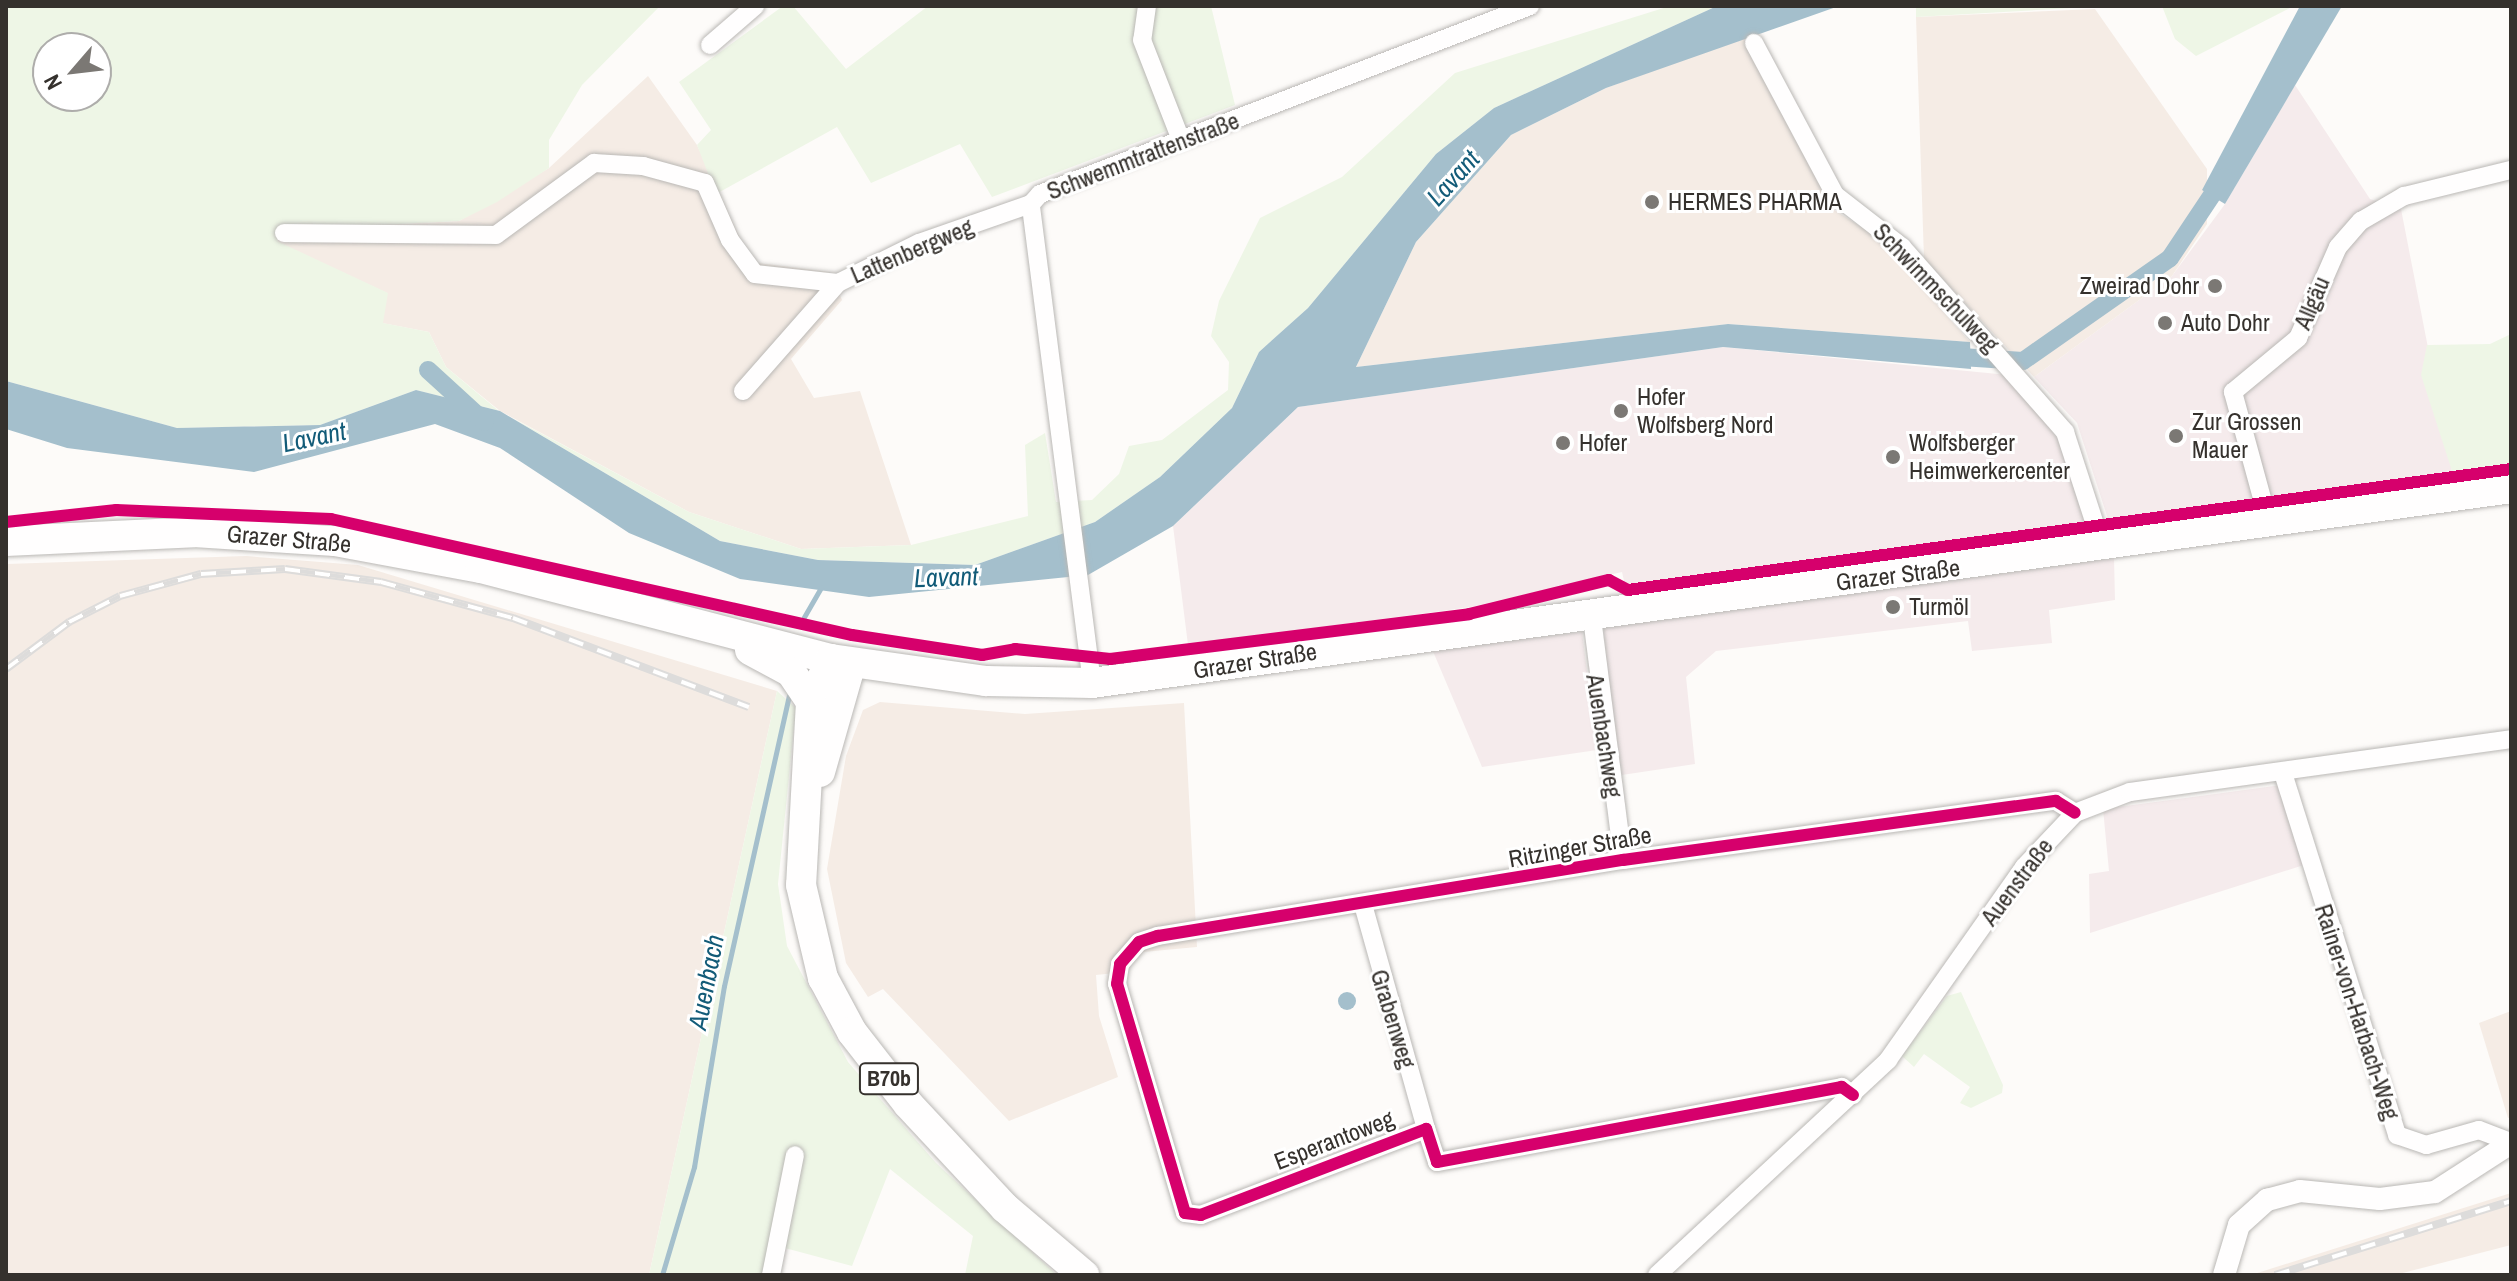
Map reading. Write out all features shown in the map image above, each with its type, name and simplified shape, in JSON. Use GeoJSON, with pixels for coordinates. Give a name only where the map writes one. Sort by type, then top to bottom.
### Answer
{"type":"FeatureCollection","features":[{"type":"Feature","properties":{"kind":"main road","name":"Grazer Straße"},"geometry":{"type":"LineString","coordinates":[[6,541],[194,532],[335,541],[481,568],[841,661],[986,681],[1092,683],[1591,610],[1921,574],[2101,543],[2511,488]]}},
{"type":"Feature","properties":{"kind":"main road"},"geometry":{"type":"LineString","coordinates":[[698,624],[791,672],[811,702]]}},
{"type":"Feature","properties":{"kind":"main road","name":"B70b"},"geometry":{"type":"LineString","coordinates":[[841,661],[811,702],[801,885],[812,938],[852,1032],[1005,1208],[1084,1275]]}},
{"type":"Feature","properties":{"kind":"main road","name":"B70b"},"geometry":{"type":"LineString","coordinates":[[805,824],[841,661]]}},
{"type":"Feature","properties":{"kind":"street"},"geometry":{"type":"LineString","coordinates":[[710,45],[755,6]]}},
{"type":"Feature","properties":{"kind":"street"},"geometry":{"type":"LineString","coordinates":[[1147,6],[1142,40],[1181,140]]}},
{"type":"Feature","properties":{"kind":"street","name":"Schwemmtrattenstraße"},"geometry":{"type":"LineString","coordinates":[[1092,683],[1072,502],[1031,204],[1181,140],[1530,6]]}},
{"type":"Feature","properties":{"kind":"street","name":"Schwimmschulweg"},"geometry":{"type":"LineString","coordinates":[[1754,43],[1835,195],[1881,227],[2021,376],[2065,432],[2101,543]]}},
{"type":"Feature","properties":{"kind":"street"},"geometry":{"type":"LineString","coordinates":[[284,233],[496,235],[594,163],[643,166],[705,183],[730,240],[755,274],[838,283]]}},
{"type":"Feature","properties":{"kind":"street","name":"Allgäu"},"geometry":{"type":"LineString","coordinates":[[2268,520],[2233,392],[2287,352],[2344,240],[2383,205],[2511,170]]}},
{"type":"Feature","properties":{"kind":"street","name":"Lattenbergweg"},"geometry":{"type":"LineString","coordinates":[[743,391],[838,283],[919,243],[1031,204]]}},
{"type":"Feature","properties":{"kind":"street","name":"Auenbachweg"},"geometry":{"type":"LineString","coordinates":[[1591,610],[1623,860]]}},
{"type":"Feature","properties":{"kind":"street","name":"Auenstraße"},"geometry":{"type":"LineString","coordinates":[[1657,1275],[1888,1060],[2024,867],[2075,813],[2130,792],[2511,739]]}},
{"type":"Feature","properties":{"kind":"street","name":"Rainer-von-Harbach-Weg"},"geometry":{"type":"LineString","coordinates":[[2283,773],[2391,1124],[2411,1144],[2479,1130],[2511,1143]]}},
{"type":"Feature","properties":{"kind":"street","name":"Ritzinger Straße"},"geometry":{"type":"LineString","coordinates":[[1117,984],[1127,952],[1158,936],[1364,908],[1623,860],[2056,801],[2075,813]]}},
{"type":"Feature","properties":{"kind":"street","name":"Grabenweg"},"geometry":{"type":"LineString","coordinates":[[1364,908],[1426,1129]]}},
{"type":"Feature","properties":{"kind":"street","name":"Esperantoweg"},"geometry":{"type":"LineString","coordinates":[[1117,984],[1185,1213],[1201,1215],[1426,1129],[1437,1162],[1842,1087],[1853,1095]]}},
{"type":"Feature","properties":{"kind":"street"},"geometry":{"type":"LineString","coordinates":[[2225,1267],[2239,1225],[2275,1197],[2300,1191],[2397,1199],[2435,1192],[2511,1143]]}},
{"type":"Feature","properties":{"kind":"street"},"geometry":{"type":"LineString","coordinates":[[771,1275],[795,1155]]}},
{"type":"Feature","properties":{"kind":"shaded area"},"geometry":{"type":"Polygon","coordinates":[[[2095,9],[2207,169],[2207,224],[2172,276],[2034,377],[1924,259],[1916,17],[2095,9]]]}},
{"type":"Feature","properties":{"kind":"shaded area"},"geometry":{"type":"Polygon","coordinates":[[[1745,37],[1834,210],[1876,236],[1970,342],[1728,324],[1356,367],[1416,242],[1511,135],[1606,88],[1745,37]]]}},
{"type":"Feature","properties":{"kind":"shaded area"},"geometry":{"type":"Polygon","coordinates":[[[648,76],[697,145],[751,262],[830,272],[842,300],[791,359],[814,398],[860,391],[911,545],[801,549],[689,512],[500,411],[446,367],[429,332],[382,323],[387,293],[277,242],[281,230],[459,221],[549,168],[648,76]]]}},
{"type":"Feature","properties":{"kind":"shaded area"},"geometry":{"type":"Polygon","coordinates":[[[2295,85],[2370,199],[2401,209],[2452,471],[2108,519],[2077,423],[2034,377],[2172,276],[2225,204],[2295,85]]]}},
{"type":"Feature","properties":{"kind":"shaded area"},"geometry":{"type":"Polygon","coordinates":[[[1723,347],[2008,375],[2060,442],[2086,522],[1625,585],[1622,572],[1471,607],[1188,645],[1173,526],[1298,407],[1723,347]]]}},
{"type":"Feature","properties":{"kind":"shaded area"},"geometry":{"type":"Polygon","coordinates":[[[246,556],[358,565],[777,691],[649,1275],[6,1275],[6,564],[246,556]]]}},
{"type":"Feature","properties":{"kind":"shaded area"},"geometry":{"type":"Polygon","coordinates":[[[2114,558],[2115,600],[2049,610],[2052,643],[1972,651],[1968,621],[1716,651],[1686,677],[1695,764],[1622,775],[1605,691],[1604,628],[2114,558]]]}},
{"type":"Feature","properties":{"kind":"shaded area"},"geometry":{"type":"Polygon","coordinates":[[[1582,632],[1597,750],[1482,767],[1432,649],[1582,632]]]}},
{"type":"Feature","properties":{"kind":"shaded area"},"geometry":{"type":"Polygon","coordinates":[[[880,702],[1025,714],[1184,703],[1197,947],[1143,952],[1124,972],[1096,975],[1099,1016],[1118,1077],[1009,1121],[883,989],[868,997],[846,963],[827,869],[846,756],[863,710],[880,702]]]}},
{"type":"Feature","properties":{"kind":"shaded area"},"geometry":{"type":"Polygon","coordinates":[[[2282,785],[2304,865],[2090,933],[2089,874],[2109,871],[2103,809],[2282,785]]]}},
{"type":"Feature","properties":{"kind":"shaded area"},"geometry":{"type":"Polygon","coordinates":[[[2511,1011],[2511,1117],[2508,1118],[2479,1023],[2511,1011]]]}},
{"type":"Feature","properties":{"kind":"shaded area"},"geometry":{"type":"Polygon","coordinates":[[[2511,1193],[2511,1245],[2395,1275],[2251,1275],[2511,1193]]]}},
{"type":"Feature","properties":{"kind":"green space"},"geometry":{"type":"Polygon","coordinates":[[[6,6],[660,6],[582,85],[549,140],[549,168],[497,202],[459,221],[282,230],[277,241],[388,293],[383,323],[429,332],[446,367],[499,411],[416,390],[320,425],[177,428],[6,381],[6,6]]]}},
{"type":"Feature","properties":{"kind":"green space"},"geometry":{"type":"Polygon","coordinates":[[[783,6],[793,6],[846,69],[928,6],[1211,6],[1235,105],[992,197],[960,144],[871,183],[837,127],[716,194],[697,145],[711,130],[679,82],[783,6]]]}},
{"type":"Feature","properties":{"kind":"green space"},"geometry":{"type":"Polygon","coordinates":[[[1670,6],[1717,6],[1494,108],[1436,154],[1308,308],[1259,352],[1232,408],[1160,477],[1095,522],[975,565],[818,560],[720,541],[509,416],[689,512],[801,549],[911,545],[1028,516],[1025,445],[1045,433],[1056,502],[1092,500],[1119,474],[1129,446],[1162,440],[1228,390],[1229,362],[1211,336],[1219,301],[1260,218],[1342,177],[1455,73],[1670,6]]]}},
{"type":"Feature","properties":{"kind":"green space"},"geometry":{"type":"Polygon","coordinates":[[[1916,6],[2108,6],[1916,17],[1916,6]]]}},
{"type":"Feature","properties":{"kind":"green space"},"geometry":{"type":"Polygon","coordinates":[[[2162,6],[2294,6],[2196,56],[2175,39],[2162,6]]]}},
{"type":"Feature","properties":{"kind":"green space"},"geometry":{"type":"Polygon","coordinates":[[[2511,334],[2511,463],[2452,471],[2421,375],[2427,345],[2490,344],[2511,334]]]}},
{"type":"Feature","properties":{"kind":"green space"},"geometry":{"type":"Polygon","coordinates":[[[777,691],[796,708],[778,884],[787,946],[848,1062],[936,1163],[1057,1275],[965,1275],[973,1236],[890,1169],[852,1266],[770,1244],[762,1275],[649,1275],[777,691]]]}},
{"type":"Feature","properties":{"kind":"green space"},"geometry":{"type":"Polygon","coordinates":[[[1961,992],[2003,1085],[2002,1093],[1971,1108],[1960,1103],[1970,1087],[1924,1054],[1914,1067],[1902,1056],[1947,996],[1961,992]]]}},
{"type":"Feature","properties":{"kind":"water","name":"Lavant"},"geometry":{"type":"Polygon","coordinates":[[[1717,6],[1839,6],[1606,88],[1511,135],[1416,242],[1356,367],[1728,324],[1970,342],[1971,369],[1723,347],[1298,407],[1173,526],[1088,575],[869,597],[740,579],[629,533],[500,448],[435,424],[254,472],[67,448],[6,429],[6,381],[177,428],[320,425],[416,390],[500,411],[720,541],[818,560],[975,565],[1095,522],[1160,477],[1232,408],[1259,352],[1308,308],[1436,154],[1494,108],[1717,6]]]}},
{"type":"Feature","properties":{"kind":"water"},"geometry":{"type":"Polygon","coordinates":[[[2300,6],[2342,6],[2225,204],[2202,190],[2300,6]]]}},
{"type":"Feature","properties":{"kind":"water"},"geometry":{"type":"Polygon","coordinates":[[[1347,992],[1356,1001],[1347,1010],[1338,1001],[1347,992]]]}},
{"type":"Feature","properties":{"kind":"waterway"},"geometry":{"type":"LineString","coordinates":[[1946,356],[2023,361],[2170,258],[2224,177]]}},
{"type":"Feature","properties":{"kind":"waterway"},"geometry":{"type":"LineString","coordinates":[[428,370],[485,422]]}},
{"type":"Feature","properties":{"kind":"waterway","name":"Auenbach"},"geometry":{"type":"LineString","coordinates":[[804,617],[821,587]]}},
{"type":"Feature","properties":{"kind":"waterway","name":"Auenbach"},"geometry":{"type":"LineString","coordinates":[[662,1275],[694,1167],[724,986],[789,696]]}},
{"type":"Feature","properties":{"kind":"railway"},"geometry":{"type":"LineString","coordinates":[[6,669],[69,622],[120,596],[201,574],[285,569],[381,582],[513,618],[749,707]]}},
{"type":"Feature","properties":{"kind":"railway"},"geometry":{"type":"LineString","coordinates":[[2275,1275],[2511,1201]]}},
{"type":"Feature","properties":{"kind":"cycle path"},"geometry":{"type":"LineString","coordinates":[[6,522],[116,510],[331,519],[852,635],[982,655],[1015,649],[1110,659],[1469,614],[1609,580],[1628,590],[2511,469]]}},
{"type":"Feature","properties":{"kind":"cycle path"},"geometry":{"type":"LineString","coordinates":[[1853,1095],[1842,1087],[1437,1162],[1426,1129],[1201,1215],[1185,1213],[1117,984],[1120,964],[1139,942],[1158,936],[1623,860],[2056,801],[2075,813]]}},
{"type":"Feature","properties":{"kind":"place","name":"HERMES PHARMA"},"geometry":{"type":"Point","coordinates":[1652,202]}},
{"type":"Feature","properties":{"kind":"place","name":"Zweirad Dohr"},"geometry":{"type":"Point","coordinates":[2215,286]}},
{"type":"Feature","properties":{"kind":"place","name":"Auto Dohr"},"geometry":{"type":"Point","coordinates":[2165,323]}},
{"type":"Feature","properties":{"kind":"place","name":"Hofer Wolfsberg Nord"},"geometry":{"type":"Point","coordinates":[1621,411]}},
{"type":"Feature","properties":{"kind":"place","name":"Zur Grossen Mauer"},"geometry":{"type":"Point","coordinates":[2176,436]}},
{"type":"Feature","properties":{"kind":"place","name":"Hofer"},"geometry":{"type":"Point","coordinates":[1563,443]}},
{"type":"Feature","properties":{"kind":"place","name":"Wolfsberger Heimwerkercenter"},"geometry":{"type":"Point","coordinates":[1893,457]}},
{"type":"Feature","properties":{"kind":"place","name":"Turmöl"},"geometry":{"type":"Point","coordinates":[1893,607]}}]}
